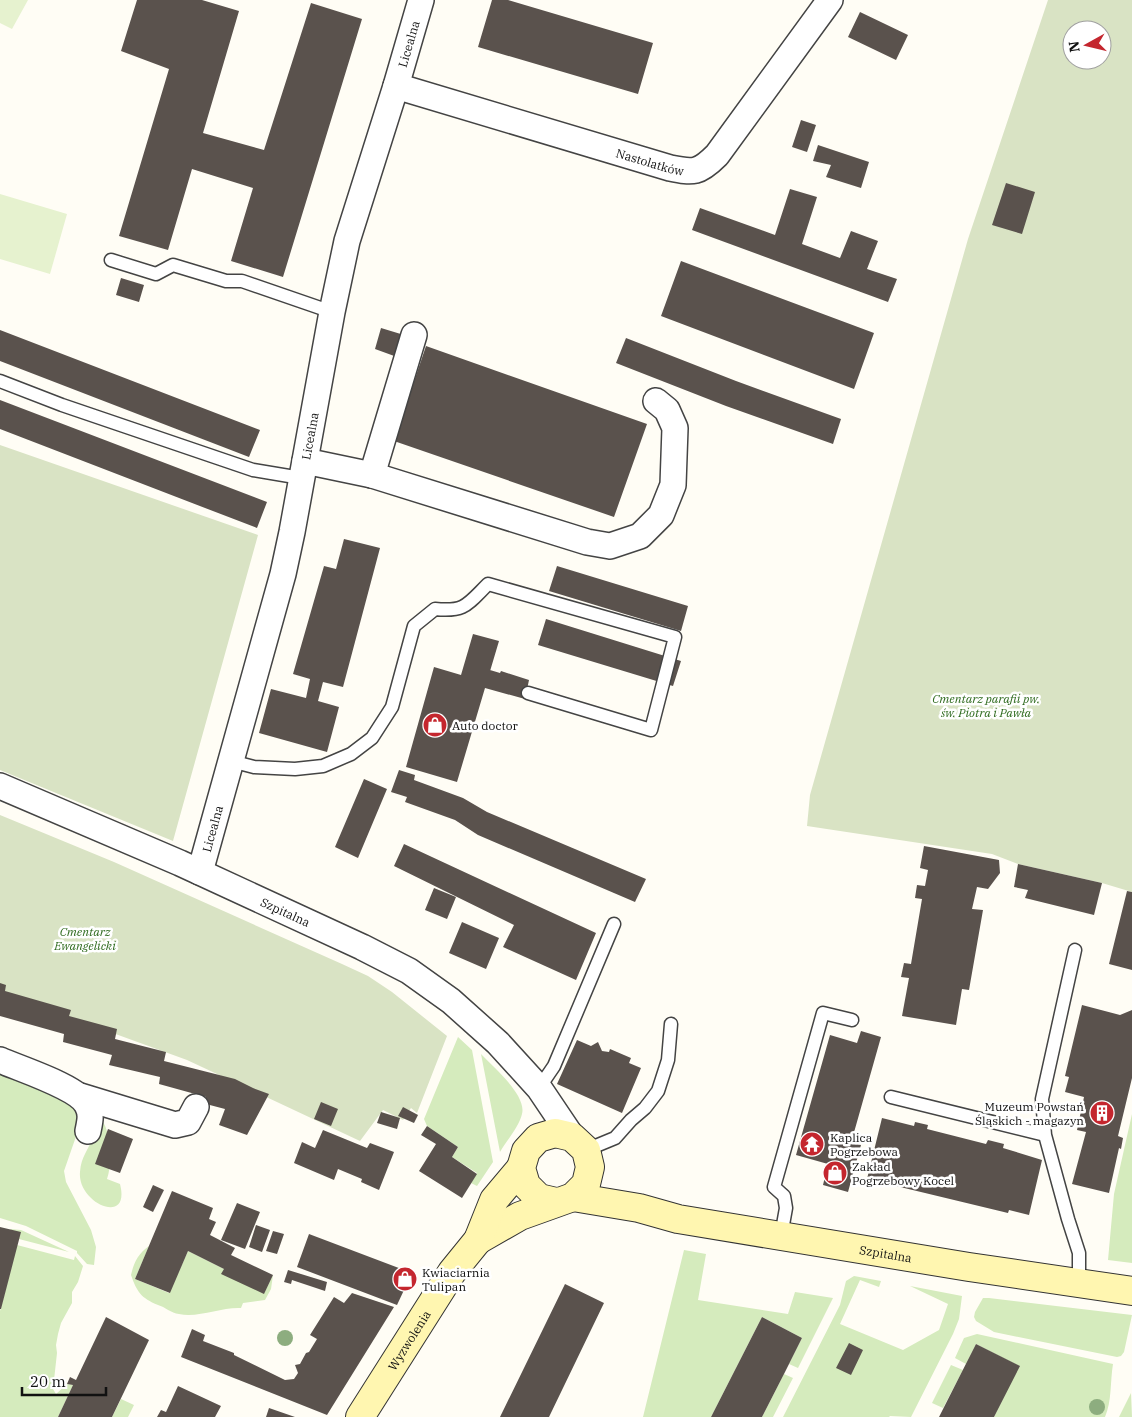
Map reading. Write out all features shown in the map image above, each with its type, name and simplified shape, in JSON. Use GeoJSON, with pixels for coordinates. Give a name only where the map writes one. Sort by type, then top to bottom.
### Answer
{"type":"FeatureCollection","features":[{"type":"Feature","properties":{"kind":"street","name":"Licealna"},"geometry":{"type":"LineString","coordinates":[[200,872],[283,574],[347,241],[421,0]]}},
{"type":"Feature","properties":{"kind":"street","name":"Nastolatków"},"geometry":{"type":"LineString","coordinates":[[396,86],[670,168],[698,171],[717,155],[830,0]]}},
{"type":"Feature","properties":{"kind":"street"},"geometry":{"type":"LineString","coordinates":[[372,475],[414,336]]}},
{"type":"Feature","properties":{"kind":"street"},"geometry":{"type":"LineString","coordinates":[[303,469],[372,475],[587,542],[610,546],[640,536],[662,515],[673,485],[675,428],[667,410],[656,401]]}},
{"type":"Feature","properties":{"kind":"street","name":"Szpitalna"},"geometry":{"type":"LineString","coordinates":[[0,786],[200,872],[362,947],[409,971],[451,1001],[518,1064],[539,1088],[583,1151],[639,1208]]}},
{"type":"Feature","properties":{"kind":"street"},"geometry":{"type":"LineString","coordinates":[[0,1060],[68,1088],[80,1096],[174,1124],[188,1122],[196,1107]]}},
{"type":"Feature","properties":{"kind":"street"},"geometry":{"type":"LineString","coordinates":[[538,1138],[539,1088]]}},
{"type":"Feature","properties":{"kind":"street"},"geometry":{"type":"LineString","coordinates":[[80,1096],[86,1104],[91,1118],[88,1131]]}},
{"type":"Feature","properties":{"kind":"street"},"geometry":{"type":"LineString","coordinates":[[555,1133],[583,1151],[586,1184],[565,1200],[539,1198],[526,1185],[521,1168],[526,1150],[538,1138],[555,1133]]}},
{"type":"Feature","properties":{"kind":"street","name":"Wyzwolenia"},"geometry":{"type":"LineString","coordinates":[[360,1417],[452,1272],[478,1240],[494,1200],[521,1168]]}},
{"type":"Feature","properties":{"kind":"street","name":"Szpitalna"},"geometry":{"type":"LineString","coordinates":[[565,1200],[639,1208],[678,1219],[1132,1291]]}},
{"type":"Feature","properties":{"kind":"street","name":"Wyzwolenia"},"geometry":{"type":"LineString","coordinates":[[478,1240],[520,1216],[565,1200]]}},
{"type":"Feature","properties":{"kind":"lane"},"geometry":{"type":"LineString","coordinates":[[111,260],[156,274],[173,265],[226,281],[242,281],[332,312]]}},
{"type":"Feature","properties":{"kind":"lane"},"geometry":{"type":"LineString","coordinates":[[0,381],[62,405],[253,470],[303,469]]}},
{"type":"Feature","properties":{"kind":"lane"},"geometry":{"type":"LineString","coordinates":[[231,761],[254,767],[295,769],[323,766],[351,754],[372,738],[392,707],[414,626],[435,609],[453,611],[467,605],[488,584],[675,637],[651,730],[528,693]]}},
{"type":"Feature","properties":{"kind":"lane"},"geometry":{"type":"LineString","coordinates":[[539,1088],[554,1066],[614,924]]}},
{"type":"Feature","properties":{"kind":"lane"},"geometry":{"type":"LineString","coordinates":[[1075,950],[1042,1099],[1046,1135],[1078,1253],[1079,1283]]}},
{"type":"Feature","properties":{"kind":"lane"},"geometry":{"type":"LineString","coordinates":[[781,1236],[786,1208],[784,1196],[774,1187],[823,1013],[852,1020]]}},
{"type":"Feature","properties":{"kind":"lane"},"geometry":{"type":"LineString","coordinates":[[583,1151],[615,1138],[631,1120],[646,1108],[658,1091],[668,1060],[671,1024]]}},
{"type":"Feature","properties":{"kind":"lane"},"geometry":{"type":"LineString","coordinates":[[891,1096],[1046,1135]]}},
{"type":"Feature","properties":{"kind":"green space"},"geometry":{"type":"Polygon","coordinates":[[[0,0],[28,0],[12,29],[0,23],[0,0]]]}},
{"type":"Feature","properties":{"kind":"green space","name":"Cmentarz parafii pw. św. Piotra i Pawła"},"geometry":{"type":"Polygon","coordinates":[[[1048,0],[1132,0],[1132,892],[1102,883],[1018,864],[992,854],[807,826],[810,795],[968,239],[1048,0]]]}},
{"type":"Feature","properties":{"kind":"green space"},"geometry":{"type":"Polygon","coordinates":[[[0,194],[67,214],[50,274],[0,259],[0,194]]]}},
{"type":"Feature","properties":{"kind":"green space"},"geometry":{"type":"Polygon","coordinates":[[[0,445],[258,535],[173,841],[0,770],[0,445]]]}},
{"type":"Feature","properties":{"kind":"green space","name":"Cmentarz Ewangelicki"},"geometry":{"type":"Polygon","coordinates":[[[0,815],[114,862],[342,964],[368,976],[392,992],[447,1036],[417,1113],[411,1108],[403,1120],[383,1110],[360,1141],[187,1060],[0,992],[0,815]]]}},
{"type":"Feature","properties":{"kind":"green space"},"geometry":{"type":"Polygon","coordinates":[[[458,1037],[472,1050],[493,1162],[477,1186],[471,1183],[477,1173],[452,1157],[458,1147],[427,1126],[424,1119],[458,1037]]]}},
{"type":"Feature","properties":{"kind":"green space"},"geometry":{"type":"Polygon","coordinates":[[[481,1054],[508,1082],[522,1106],[522,1114],[518,1124],[500,1152],[481,1054]]]}},
{"type":"Feature","properties":{"kind":"green space"},"geometry":{"type":"Polygon","coordinates":[[[0,1068],[78,1104],[80,1125],[64,1171],[66,1182],[91,1230],[96,1247],[94,1265],[87,1264],[77,1251],[26,1226],[0,1218],[0,1068]]]}},
{"type":"Feature","properties":{"kind":"green space"},"geometry":{"type":"Polygon","coordinates":[[[97,1114],[106,1128],[110,1145],[110,1163],[107,1179],[120,1184],[121,1197],[118,1205],[111,1207],[103,1206],[94,1201],[81,1183],[80,1172],[83,1157],[93,1136],[97,1114]]]}},
{"type":"Feature","properties":{"kind":"green space"},"geometry":{"type":"Polygon","coordinates":[[[1132,1114],[1132,1263],[1108,1260],[1114,1194],[1132,1114]]]}},
{"type":"Feature","properties":{"kind":"green space"},"geometry":{"type":"Polygon","coordinates":[[[10,1229],[21,1230],[69,1252],[19,1239],[10,1229]]]}},
{"type":"Feature","properties":{"kind":"green space"},"geometry":{"type":"Polygon","coordinates":[[[17,1245],[74,1260],[75,1256],[83,1266],[78,1282],[72,1292],[72,1303],[61,1323],[56,1345],[57,1353],[53,1389],[56,1394],[67,1384],[73,1385],[58,1417],[0,1417],[0,1311],[17,1245]]]}},
{"type":"Feature","properties":{"kind":"green space"},"geometry":{"type":"Polygon","coordinates":[[[149,1246],[135,1279],[169,1293],[188,1251],[224,1269],[264,1293],[273,1275],[271,1289],[265,1300],[243,1303],[241,1308],[194,1315],[173,1312],[144,1297],[135,1286],[131,1275],[137,1259],[149,1246]]]}},
{"type":"Feature","properties":{"kind":"green space"},"geometry":{"type":"Polygon","coordinates":[[[684,1250],[706,1254],[698,1300],[788,1314],[795,1292],[833,1298],[798,1368],[789,1364],[802,1338],[762,1317],[711,1417],[643,1417],[684,1250]]]}},
{"type":"Feature","properties":{"kind":"green space"},"geometry":{"type":"Polygon","coordinates":[[[854,1276],[881,1281],[879,1287],[860,1280],[840,1324],[903,1350],[939,1330],[948,1304],[910,1286],[962,1296],[959,1319],[953,1334],[911,1417],[783,1417],[840,1305],[846,1281],[854,1276]]]}},
{"type":"Feature","properties":{"kind":"green space"},"geometry":{"type":"Polygon","coordinates":[[[983,1298],[1132,1315],[1124,1352],[1121,1356],[1117,1357],[994,1332],[976,1321],[974,1317],[983,1298]]]}},
{"type":"Feature","properties":{"kind":"green space"},"geometry":{"type":"Polygon","coordinates":[[[977,1334],[1113,1364],[1110,1398],[1105,1417],[994,1417],[1019,1366],[976,1344],[966,1364],[955,1358],[964,1338],[977,1334]]]}},
{"type":"Feature","properties":{"kind":"green space"},"geometry":{"type":"Polygon","coordinates":[[[951,1365],[963,1370],[943,1408],[932,1403],[951,1365]]]}},
{"type":"Feature","properties":{"kind":"green space"},"geometry":{"type":"Polygon","coordinates":[[[784,1374],[793,1378],[773,1417],[762,1417],[784,1374]]]}},
{"type":"Feature","properties":{"kind":"green space"},"geometry":{"type":"Polygon","coordinates":[[[1131,1393],[1132,1417],[1119,1417],[1131,1393]]]}},
{"type":"Feature","properties":{"kind":"green space"},"geometry":{"type":"Polygon","coordinates":[[[121,1399],[134,1405],[128,1417],[112,1417],[121,1399]]]}},
{"type":"Feature","properties":{"kind":"building"},"geometry":{"type":"Polygon","coordinates":[[[137,0],[202,0],[239,11],[203,133],[264,150],[311,3],[362,19],[283,277],[231,261],[253,188],[192,169],[168,250],[119,236],[169,69],[121,51],[137,0]]]}},
{"type":"Feature","properties":{"kind":"building"},"geometry":{"type":"Polygon","coordinates":[[[492,0],[508,0],[653,43],[638,94],[478,47],[492,0]]]}},
{"type":"Feature","properties":{"kind":"building"},"geometry":{"type":"Polygon","coordinates":[[[860,12],[908,35],[896,60],[848,37],[860,12]]]}},
{"type":"Feature","properties":{"kind":"building"},"geometry":{"type":"Polygon","coordinates":[[[801,120],[816,125],[807,152],[792,147],[801,120]]]}},
{"type":"Feature","properties":{"kind":"building"},"geometry":{"type":"Polygon","coordinates":[[[818,145],[869,162],[861,188],[826,177],[831,165],[813,161],[818,145]]]}},
{"type":"Feature","properties":{"kind":"building"},"geometry":{"type":"Polygon","coordinates":[[[1006,183],[1035,192],[1022,234],[992,225],[1006,183]]]}},
{"type":"Feature","properties":{"kind":"building"},"geometry":{"type":"Polygon","coordinates":[[[790,189],[817,197],[802,244],[840,258],[851,231],[878,241],[867,269],[897,279],[888,302],[692,230],[700,208],[775,235],[790,189]]]}},
{"type":"Feature","properties":{"kind":"building"},"geometry":{"type":"Polygon","coordinates":[[[681,261],[874,333],[854,389],[661,316],[681,261]]]}},
{"type":"Feature","properties":{"kind":"building"},"geometry":{"type":"Polygon","coordinates":[[[121,278],[144,285],[139,302],[116,295],[121,278]]]}},
{"type":"Feature","properties":{"kind":"building"},"geometry":{"type":"Polygon","coordinates":[[[381,328],[404,335],[397,357],[375,349],[381,328]]]}},
{"type":"Feature","properties":{"kind":"building"},"geometry":{"type":"Polygon","coordinates":[[[0,330],[260,430],[249,457],[0,361],[0,330]]]}},
{"type":"Feature","properties":{"kind":"building"},"geometry":{"type":"Polygon","coordinates":[[[626,338],[841,419],[833,444],[726,406],[616,363],[626,338]]]}},
{"type":"Feature","properties":{"kind":"building"},"geometry":{"type":"Polygon","coordinates":[[[426,346],[647,424],[614,517],[394,441],[426,346]]]}},
{"type":"Feature","properties":{"kind":"building"},"geometry":{"type":"Polygon","coordinates":[[[0,400],[267,502],[257,528],[0,429],[0,400]]]}},
{"type":"Feature","properties":{"kind":"building"},"geometry":{"type":"Polygon","coordinates":[[[344,539],[380,548],[343,687],[323,682],[318,701],[339,707],[327,752],[259,733],[271,689],[306,698],[310,679],[293,674],[324,566],[336,569],[344,539]]]}},
{"type":"Feature","properties":{"kind":"building"},"geometry":{"type":"Polygon","coordinates":[[[557,566],[688,606],[681,631],[549,591],[557,566]]]}},
{"type":"Feature","properties":{"kind":"building"},"geometry":{"type":"Polygon","coordinates":[[[546,619],[681,661],[673,686],[538,645],[546,619]]]}},
{"type":"Feature","properties":{"kind":"building"},"geometry":{"type":"Polygon","coordinates":[[[473,634],[499,641],[457,782],[406,767],[434,667],[461,675],[473,634]]]}},
{"type":"Feature","properties":{"kind":"building"},"geometry":{"type":"Polygon","coordinates":[[[490,670],[500,673],[501,671],[529,680],[525,699],[485,688],[490,670]]]}},
{"type":"Feature","properties":{"kind":"building"},"geometry":{"type":"Polygon","coordinates":[[[399,770],[415,775],[414,780],[463,798],[487,812],[646,879],[635,902],[478,835],[455,820],[405,802],[407,797],[391,792],[399,770]]]}},
{"type":"Feature","properties":{"kind":"building"},"geometry":{"type":"Polygon","coordinates":[[[364,779],[387,789],[358,858],[335,847],[364,779]]]}},
{"type":"Feature","properties":{"kind":"building"},"geometry":{"type":"Polygon","coordinates":[[[404,844],[596,933],[576,980],[503,947],[514,925],[394,866],[404,844]]]}},
{"type":"Feature","properties":{"kind":"building"},"geometry":{"type":"Polygon","coordinates":[[[924,846],[999,860],[1000,873],[988,889],[977,887],[972,909],[983,910],[969,990],[962,989],[956,1025],[902,1016],[909,978],[901,977],[904,963],[911,964],[922,899],[915,898],[917,885],[925,886],[928,870],[920,868],[924,846]]]}},
{"type":"Feature","properties":{"kind":"building"},"geometry":{"type":"Polygon","coordinates":[[[1018,864],[1102,883],[1094,915],[1025,898],[1028,890],[1014,887],[1018,864]]]}},
{"type":"Feature","properties":{"kind":"building"},"geometry":{"type":"Polygon","coordinates":[[[434,888],[456,897],[447,919],[425,910],[434,888]]]}},
{"type":"Feature","properties":{"kind":"building"},"geometry":{"type":"Polygon","coordinates":[[[1127,891],[1132,892],[1132,970],[1109,964],[1127,891]]]}},
{"type":"Feature","properties":{"kind":"building"},"geometry":{"type":"Polygon","coordinates":[[[462,922],[499,938],[486,969],[449,953],[462,922]]]}},
{"type":"Feature","properties":{"kind":"building"},"geometry":{"type":"Polygon","coordinates":[[[0,983],[6,985],[5,991],[71,1010],[69,1016],[117,1029],[115,1039],[166,1052],[164,1061],[235,1079],[269,1094],[247,1135],[219,1125],[225,1109],[206,1104],[206,1097],[159,1084],[160,1077],[109,1065],[112,1055],[63,1042],[64,1034],[0,1016],[0,983]]]}},
{"type":"Feature","properties":{"kind":"building","name":"Muzeum Powstań Śląskich - magazyn"},"geometry":{"type":"Polygon","coordinates":[[[1082,1005],[1120,1015],[1132,1010],[1132,1078],[1118,1136],[1123,1138],[1121,1149],[1119,1148],[1109,1193],[1072,1184],[1086,1132],[1077,1130],[1084,1097],[1065,1092],[1069,1077],[1065,1076],[1082,1005]]]}},
{"type":"Feature","properties":{"kind":"building"},"geometry":{"type":"Polygon","coordinates":[[[861,1031],[881,1037],[851,1143],[861,1145],[848,1192],[823,1185],[828,1164],[796,1155],[830,1035],[857,1043],[861,1031]]]}},
{"type":"Feature","properties":{"kind":"building"},"geometry":{"type":"Polygon","coordinates":[[[577,1040],[591,1046],[598,1042],[602,1051],[609,1052],[610,1049],[631,1058],[629,1063],[641,1068],[622,1113],[557,1084],[577,1040]]]}},
{"type":"Feature","properties":{"kind":"building"},"geometry":{"type":"Polygon","coordinates":[[[321,1102],[338,1109],[331,1126],[314,1119],[321,1102]]]}},
{"type":"Feature","properties":{"kind":"building"},"geometry":{"type":"Polygon","coordinates":[[[403,1107],[418,1115],[414,1123],[398,1116],[403,1107]]]}},
{"type":"Feature","properties":{"kind":"building"},"geometry":{"type":"Polygon","coordinates":[[[381,1112],[400,1118],[397,1129],[377,1123],[381,1112]]]}},
{"type":"Feature","properties":{"kind":"building"},"geometry":{"type":"Polygon","coordinates":[[[882,1118],[914,1126],[915,1122],[928,1125],[927,1129],[986,1144],[988,1140],[1004,1144],[1003,1148],[1042,1160],[1029,1215],[1009,1210],[1008,1213],[867,1179],[882,1118]]]}},
{"type":"Feature","properties":{"kind":"building"},"geometry":{"type":"Polygon","coordinates":[[[427,1126],[458,1147],[452,1157],[477,1174],[462,1198],[419,1171],[436,1144],[421,1135],[427,1126]]]}},
{"type":"Feature","properties":{"kind":"building"},"geometry":{"type":"Polygon","coordinates":[[[108,1129],[133,1139],[120,1173],[95,1164],[108,1129]]]}},
{"type":"Feature","properties":{"kind":"building"},"geometry":{"type":"Polygon","coordinates":[[[323,1130],[367,1148],[370,1143],[394,1152],[379,1190],[361,1182],[362,1179],[338,1169],[334,1180],[294,1163],[302,1142],[315,1148],[323,1130]]]}},
{"type":"Feature","properties":{"kind":"building"},"geometry":{"type":"Polygon","coordinates":[[[153,1185],[164,1190],[153,1212],[143,1207],[153,1185]]]}},
{"type":"Feature","properties":{"kind":"building"},"geometry":{"type":"Polygon","coordinates":[[[172,1191],[213,1208],[209,1219],[216,1222],[210,1235],[235,1248],[231,1255],[273,1275],[264,1294],[221,1274],[224,1269],[188,1251],[170,1293],[135,1279],[172,1191]]]}},
{"type":"Feature","properties":{"kind":"building"},"geometry":{"type":"Polygon","coordinates":[[[237,1203],[260,1212],[245,1249],[221,1240],[237,1203]]]}},
{"type":"Feature","properties":{"kind":"building"},"geometry":{"type":"Polygon","coordinates":[[[256,1225],[270,1230],[262,1252],[249,1247],[256,1225]]]}},
{"type":"Feature","properties":{"kind":"building"},"geometry":{"type":"Polygon","coordinates":[[[0,1227],[21,1232],[1,1309],[0,1309],[0,1227]]]}},
{"type":"Feature","properties":{"kind":"building"},"geometry":{"type":"Polygon","coordinates":[[[273,1231],[284,1234],[277,1254],[266,1251],[273,1231]]]}},
{"type":"Feature","properties":{"kind":"building"},"geometry":{"type":"Polygon","coordinates":[[[309,1234],[412,1273],[397,1305],[297,1267],[309,1234]]]}},
{"type":"Feature","properties":{"kind":"building"},"geometry":{"type":"Polygon","coordinates":[[[288,1270],[327,1282],[325,1291],[292,1280],[291,1284],[284,1282],[288,1270]]]}},
{"type":"Feature","properties":{"kind":"building"},"geometry":{"type":"Polygon","coordinates":[[[565,1284],[604,1303],[549,1417],[500,1417],[565,1284]]]}},
{"type":"Feature","properties":{"kind":"building"},"geometry":{"type":"Polygon","coordinates":[[[352,1293],[394,1307],[327,1415],[181,1357],[192,1329],[205,1335],[203,1341],[234,1353],[234,1355],[285,1380],[294,1379],[298,1373],[295,1365],[300,1364],[317,1339],[310,1335],[334,1297],[344,1303],[352,1293]]]}},
{"type":"Feature","properties":{"kind":"building"},"geometry":{"type":"Polygon","coordinates":[[[106,1317],[149,1340],[112,1417],[58,1417],[73,1385],[67,1384],[70,1377],[76,1380],[106,1317]]]}},
{"type":"Feature","properties":{"kind":"building"},"geometry":{"type":"Polygon","coordinates":[[[762,1317],[802,1338],[784,1374],[762,1417],[711,1417],[762,1317]]]}},
{"type":"Feature","properties":{"kind":"building"},"geometry":{"type":"Polygon","coordinates":[[[849,1343],[863,1350],[851,1375],[836,1368],[849,1343]]]}},
{"type":"Feature","properties":{"kind":"building"},"geometry":{"type":"Polygon","coordinates":[[[976,1344],[1020,1366],[994,1417],[939,1417],[976,1344]]]}},
{"type":"Feature","properties":{"kind":"building"},"geometry":{"type":"Polygon","coordinates":[[[178,1386],[221,1406],[215,1417],[157,1417],[161,1410],[166,1412],[178,1386]]]}},
{"type":"Feature","properties":{"kind":"building"},"geometry":{"type":"Polygon","coordinates":[[[269,1408],[295,1417],[266,1417],[269,1408]]]}},
{"type":"Feature","properties":{"kind":"place","name":"Auto doctor"},"geometry":{"type":"Point","coordinates":[435,725]}},
{"type":"Feature","properties":{"kind":"place","name":"Muzeum Powstań Śląskich - magazyn"},"geometry":{"type":"Point","coordinates":[1102,1113]}},
{"type":"Feature","properties":{"kind":"place","name":"Kaplica Pogrzebowa"},"geometry":{"type":"Point","coordinates":[812,1144]}},
{"type":"Feature","properties":{"kind":"place","name":"Zakład Pogrzebowy Kocel"},"geometry":{"type":"Point","coordinates":[835,1173]}},
{"type":"Feature","properties":{"kind":"place","name":"Kwiaciarnia Tulipan"},"geometry":{"type":"Point","coordinates":[405,1279]}}]}
